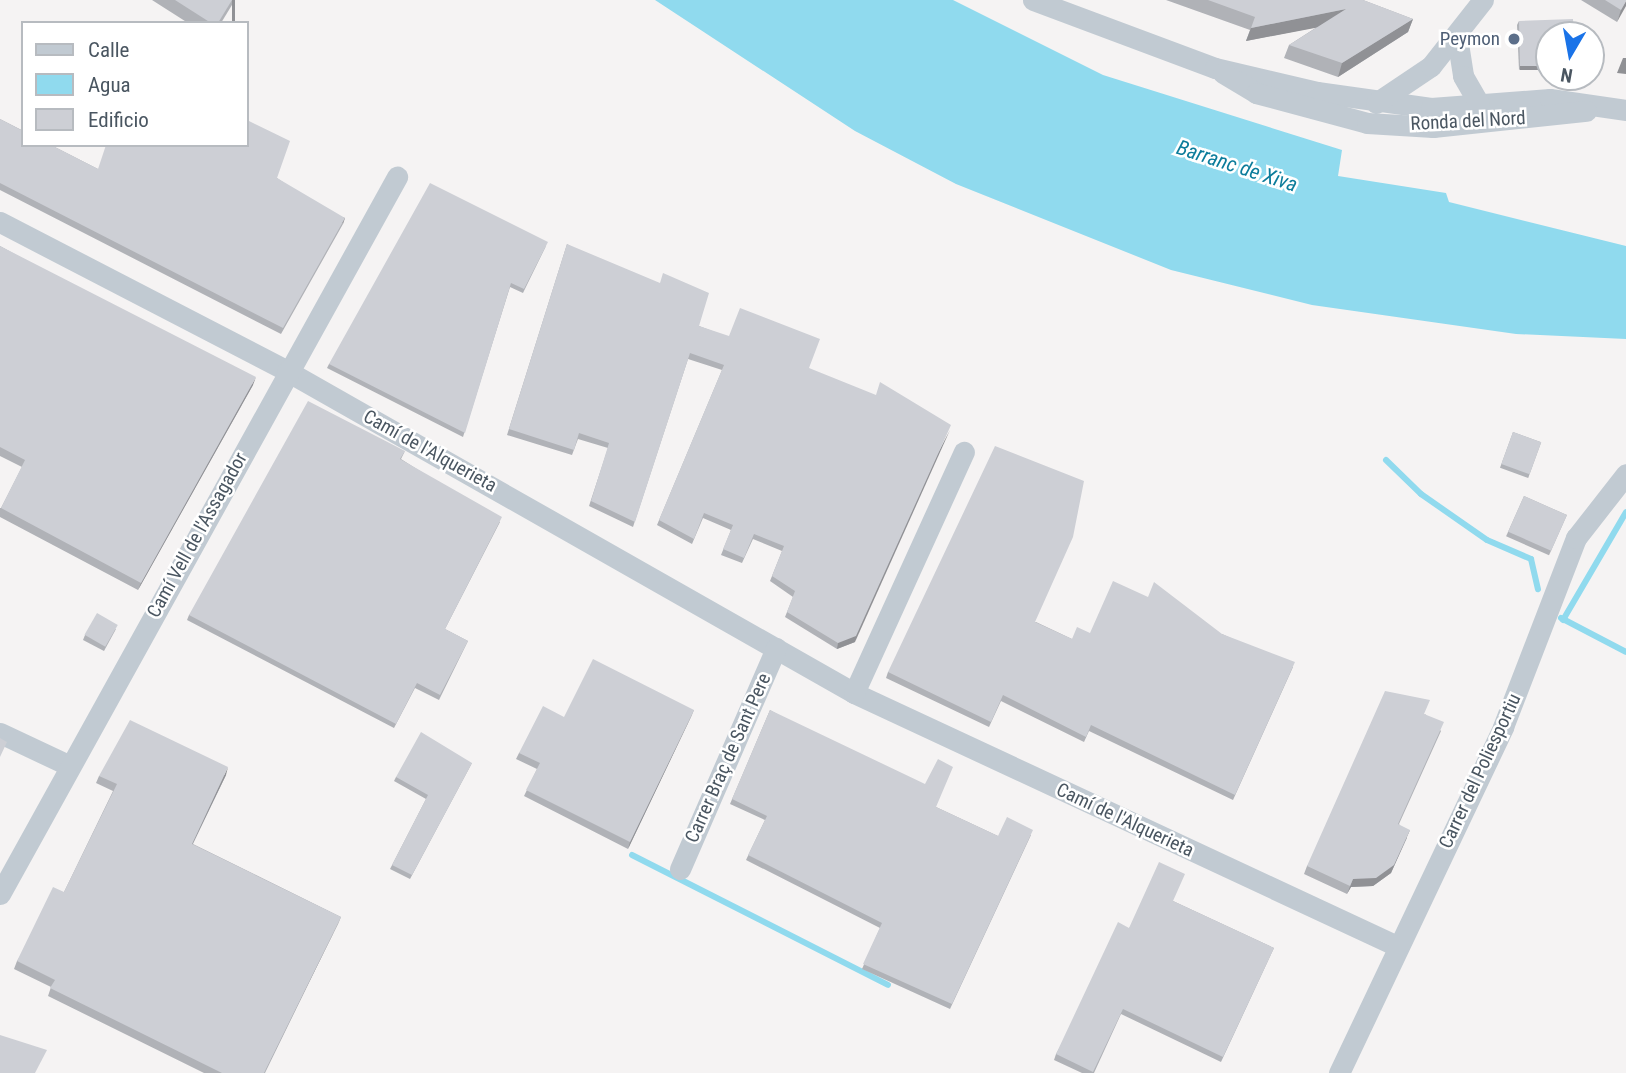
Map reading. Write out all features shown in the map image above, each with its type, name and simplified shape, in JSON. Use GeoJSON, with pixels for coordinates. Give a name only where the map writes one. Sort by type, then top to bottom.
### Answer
{"type":"FeatureCollection","features":[{"type":"Feature","properties":{"kind":"street","name":"Ronda del Nord"},"geometry":{"type":"LineString","coordinates":[[1033,0],[1215,68],[1376,103],[1479,104],[1550,99],[1616,109]]}},
{"type":"Feature","properties":{"kind":"street"},"geometry":{"type":"LineString","coordinates":[[1376,103],[1431,66],[1457,37],[1483,0]]}},
{"type":"Feature","properties":{"kind":"street"},"geometry":{"type":"LineString","coordinates":[[1457,37],[1463,76],[1479,104]]}},
{"type":"Feature","properties":{"kind":"street","name":"Ronda del Nord"},"geometry":{"type":"LineString","coordinates":[[1215,68],[1256,93],[1367,123],[1433,127],[1616,109]]}},
{"type":"Feature","properties":{"kind":"street","name":"Camí Vell de l'Assagador"},"geometry":{"type":"LineString","coordinates":[[0,894],[287,371],[397,177]]}},
{"type":"Feature","properties":{"kind":"street","name":"Camí de l'Alquerieta"},"geometry":{"type":"LineString","coordinates":[[0,222],[287,371],[854,693],[1397,946]]}},
{"type":"Feature","properties":{"kind":"street"},"geometry":{"type":"LineString","coordinates":[[854,693],[964,452]]}},
{"type":"Feature","properties":{"kind":"street","name":"Carrer del Poliesportiu"},"geometry":{"type":"LineString","coordinates":[[1339,1073],[1503,727],[1576,538],[1626,474]]}},
{"type":"Feature","properties":{"kind":"street","name":"Carrer Braç de Sant Pere"},"geometry":{"type":"LineString","coordinates":[[680,869],[776,648]]}},
{"type":"Feature","properties":{"kind":"street"},"geometry":{"type":"LineString","coordinates":[[0,733],[71,766]]}},
{"type":"Feature","properties":{"kind":"water","name":"Barranc de Xiva"},"geometry":{"type":"Polygon","coordinates":[[[655,0],[953,0],[1103,75],[1342,150],[1338,176],[1446,193],[1449,202],[1626,246],[1626,339],[1516,334],[1312,305],[1171,270],[956,184],[855,131],[655,0]]]}},
{"type":"Feature","properties":{"kind":"building"},"geometry":{"type":"Polygon","coordinates":[[[175,0],[232,0],[219,21],[208,21],[175,0]]]}},
{"type":"Feature","properties":{"kind":"building"},"geometry":{"type":"Polygon","coordinates":[[[1208,0],[1363,0],[1413,19],[1342,63],[1289,45],[1346,9],[1251,28],[1255,17],[1208,0]]]}},
{"type":"Feature","properties":{"kind":"building"},"geometry":{"type":"Polygon","coordinates":[[[1605,0],[1626,0],[1626,1],[1621,10],[1605,0]]]}},
{"type":"Feature","properties":{"kind":"building"},"geometry":{"type":"Polygon","coordinates":[[[1573,19],[1573,21],[1535,21],[1535,66],[1520,66],[1519,21],[1573,19]]]}},
{"type":"Feature","properties":{"kind":"building"},"geometry":{"type":"Polygon","coordinates":[[[0,119],[21,130],[21,147],[55,147],[98,169],[105,147],[248,147],[248,120],[290,141],[277,178],[345,218],[283,328],[0,183],[0,119]]]}},
{"type":"Feature","properties":{"kind":"building"},"geometry":{"type":"Polygon","coordinates":[[[430,183],[548,242],[524,289],[511,283],[465,433],[329,364],[430,183]]]}},
{"type":"Feature","properties":{"kind":"building"},"geometry":{"type":"Polygon","coordinates":[[[567,244],[660,283],[663,273],[709,293],[699,326],[729,336],[740,308],[820,339],[809,368],[876,395],[880,382],[951,425],[856,636],[838,643],[787,612],[795,591],[772,576],[784,546],[754,534],[744,558],[723,549],[733,525],[704,513],[694,539],[659,520],[724,365],[690,353],[635,522],[591,501],[609,443],[579,433],[574,450],[509,429],[567,244]]]}},
{"type":"Feature","properties":{"kind":"building"},"geometry":{"type":"Polygon","coordinates":[[[0,246],[256,377],[141,583],[1,508],[25,460],[0,447],[0,246]]]}},
{"type":"Feature","properties":{"kind":"building"},"geometry":{"type":"Polygon","coordinates":[[[308,401],[405,451],[400,459],[502,517],[445,629],[468,641],[440,695],[417,683],[396,724],[189,615],[308,401]]]}},
{"type":"Feature","properties":{"kind":"building"},"geometry":{"type":"Polygon","coordinates":[[[1513,432],[1541,442],[1530,474],[1501,464],[1513,432]]]}},
{"type":"Feature","properties":{"kind":"building"},"geometry":{"type":"Polygon","coordinates":[[[995,446],[1084,481],[1073,537],[1035,622],[1072,639],[1077,627],[1090,633],[1113,581],[1148,597],[1154,582],[1222,634],[1295,662],[1235,795],[1091,725],[1086,737],[1003,695],[991,722],[888,672],[995,446]]]}},
{"type":"Feature","properties":{"kind":"building"},"geometry":{"type":"Polygon","coordinates":[[[1524,496],[1567,515],[1551,551],[1508,532],[1524,496]]]}},
{"type":"Feature","properties":{"kind":"building"},"geometry":{"type":"Polygon","coordinates":[[[97,613],[118,625],[105,647],[84,635],[97,613]]]}},
{"type":"Feature","properties":{"kind":"building"},"geometry":{"type":"Polygon","coordinates":[[[593,659],[694,710],[630,842],[526,790],[540,763],[519,753],[543,706],[564,717],[593,659]]]}},
{"type":"Feature","properties":{"kind":"building"},"geometry":{"type":"Polygon","coordinates":[[[1385,691],[1430,700],[1424,714],[1444,722],[1398,824],[1410,830],[1394,865],[1376,878],[1353,879],[1350,886],[1307,866],[1385,691]]]}},
{"type":"Feature","properties":{"kind":"building"},"geometry":{"type":"Polygon","coordinates":[[[770,710],[925,784],[938,759],[953,767],[936,807],[998,836],[1007,817],[1033,830],[952,1004],[863,964],[882,923],[748,855],[767,816],[732,799],[770,710]]]}},
{"type":"Feature","properties":{"kind":"building"},"geometry":{"type":"Polygon","coordinates":[[[130,720],[228,767],[192,844],[341,917],[264,1073],[222,1073],[50,988],[55,980],[17,961],[53,887],[64,892],[117,784],[99,776],[130,720]]]}},
{"type":"Feature","properties":{"kind":"building"},"geometry":{"type":"Polygon","coordinates":[[[421,732],[472,763],[412,875],[392,865],[428,795],[396,777],[421,732]]]}},
{"type":"Feature","properties":{"kind":"building"},"geometry":{"type":"Polygon","coordinates":[[[0,738],[7,742],[0,757],[0,738]]]}},
{"type":"Feature","properties":{"kind":"building"},"geometry":{"type":"Polygon","coordinates":[[[1159,862],[1185,874],[1173,901],[1274,948],[1223,1057],[1123,1009],[1093,1072],[1056,1054],[1118,922],[1129,928],[1159,862]]]}},
{"type":"Feature","properties":{"kind":"building"},"geometry":{"type":"Polygon","coordinates":[[[0,1035],[47,1050],[35,1073],[0,1073],[0,1035]]]}},
{"type":"Feature","properties":{"kind":"waterway"},"geometry":{"type":"LineString","coordinates":[[1386,460],[1421,494],[1487,540],[1531,559],[1538,589]]}},
{"type":"Feature","properties":{"kind":"waterway"},"geometry":{"type":"LineString","coordinates":[[1563,620],[1626,512]]}},
{"type":"Feature","properties":{"kind":"waterway"},"geometry":{"type":"LineString","coordinates":[[1561,618],[1626,652]]}},
{"type":"Feature","properties":{"kind":"waterway"},"geometry":{"type":"LineString","coordinates":[[632,855],[888,985]]}},
{"type":"Feature","properties":{"kind":"place","name":"Peymon"},"geometry":{"type":"Point","coordinates":[1514,39]}}]}
